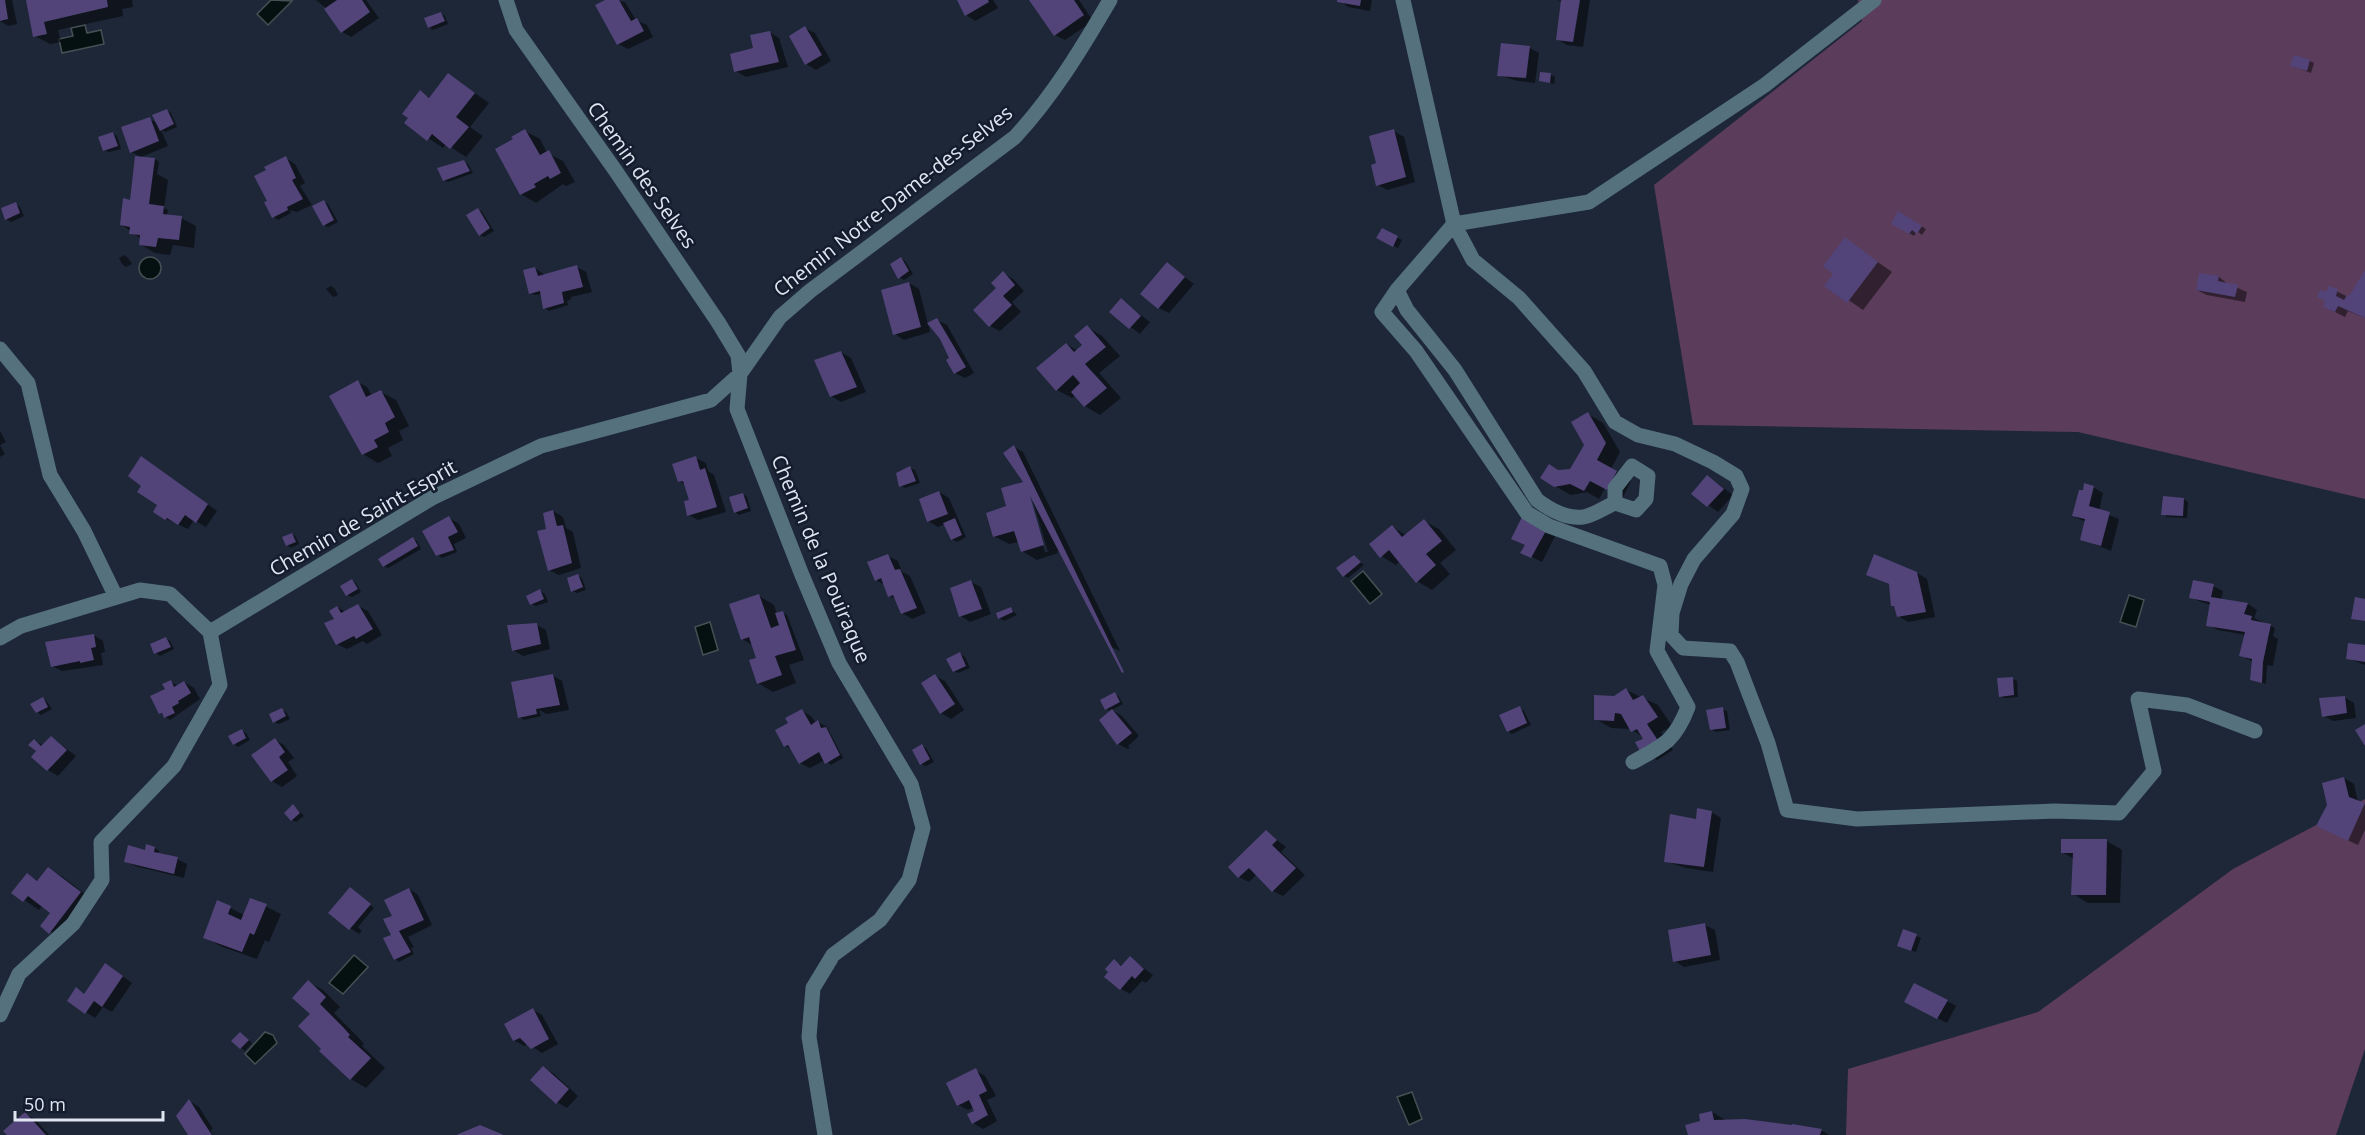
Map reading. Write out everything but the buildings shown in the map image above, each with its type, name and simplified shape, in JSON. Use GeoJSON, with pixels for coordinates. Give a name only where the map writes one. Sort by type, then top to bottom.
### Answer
{"type":"FeatureCollection","features":[{"type":"Feature","properties":{"kind":"street","name":"Chemin des Selves"},"geometry":{"type":"LineString","coordinates":[[506,0],[516,30],[718,322],[738,355],[740,374]]}},
{"type":"Feature","properties":{"kind":"street","name":"Chemin Notre-Dame-des-Selves"},"geometry":{"type":"LineString","coordinates":[[740,374],[780,317],[810,291],[1015,137],[1074,62],[1110,0]]}},
{"type":"Feature","properties":{"kind":"street"},"geometry":{"type":"LineString","coordinates":[[1403,0],[1454,224],[1473,260],[1519,298],[1584,371],[1615,422],[1638,435],[1675,444],[1736,476],[1742,489],[1733,514],[1694,559],[1681,584],[1672,613],[1671,636],[1683,648],[1730,651],[1737,662],[1768,743],[1787,810],[1857,819],[2054,811],[2119,813],[2154,771],[2138,699],[2187,705],[2255,731]]}},
{"type":"Feature","properties":{"kind":"street"},"geometry":{"type":"LineString","coordinates":[[1633,762],[1666,744],[1682,723],[1688,706],[1657,651],[1665,585],[1660,566],[1549,526],[1527,513],[1423,360],[1382,312],[1396,290],[1454,224],[1589,202],[1764,85],[1874,0]]}},
{"type":"Feature","properties":{"kind":"street"},"geometry":{"type":"LineString","coordinates":[[1396,290],[1407,310],[1455,370],[1537,500],[1548,508],[1567,515],[1584,517],[1615,503]]}},
{"type":"Feature","properties":{"kind":"street"},"geometry":{"type":"LineString","coordinates":[[0,349],[28,383],[50,475],[84,531],[116,597]]}},
{"type":"Feature","properties":{"kind":"street","name":"Chemin de Saint-Esprit"},"geometry":{"type":"LineString","coordinates":[[210,632],[432,498],[541,446],[711,400],[740,374]]}},
{"type":"Feature","properties":{"kind":"street","name":"Chemin de la Pouiraque"},"geometry":{"type":"LineString","coordinates":[[740,374],[737,410],[802,575],[839,663],[911,784],[923,828],[909,880],[880,920],[833,955],[813,988],[809,1037],[825,1135]]}},
{"type":"Feature","properties":{"kind":"street"},"geometry":{"type":"LineString","coordinates":[[0,638],[21,626],[140,590],[170,594],[210,632],[220,685],[174,766],[101,842],[102,880],[73,924],[19,974],[0,1015]]}},
{"type":"Feature","properties":{"kind":"shaded area"},"geometry":{"type":"Polygon","coordinates":[[[271,0],[292,1],[268,25],[257,14],[271,0]]]}},
{"type":"Feature","properties":{"kind":"shaded area"},"geometry":{"type":"Polygon","coordinates":[[[1858,0],[2365,0],[2365,499],[2078,432],[1693,425],[1654,185],[1862,21],[1858,0]]]}},
{"type":"Feature","properties":{"kind":"shaded area"},"geometry":{"type":"Polygon","coordinates":[[[85,25],[87,33],[101,30],[104,44],[62,53],[59,39],[73,36],[71,28],[85,25]]]}},
{"type":"Feature","properties":{"kind":"shaded area"},"geometry":{"type":"Polygon","coordinates":[[[150,257],[158,260],[161,268],[158,276],[150,279],[142,276],[139,268],[142,260],[150,257]]]}},
{"type":"Feature","properties":{"kind":"shaded area"},"geometry":{"type":"Polygon","coordinates":[[[1363,571],[1382,594],[1370,604],[1351,581],[1363,571]]]}},
{"type":"Feature","properties":{"kind":"shaded area"},"geometry":{"type":"Polygon","coordinates":[[[2129,595],[2144,600],[2136,627],[2120,622],[2129,595]]]}},
{"type":"Feature","properties":{"kind":"shaded area"},"geometry":{"type":"Polygon","coordinates":[[[710,622],[718,650],[703,655],[695,627],[710,622]]]}},
{"type":"Feature","properties":{"kind":"shaded area"},"geometry":{"type":"Polygon","coordinates":[[[2365,799],[2365,1049],[2336,1135],[1846,1135],[1848,1069],[2038,1012],[2233,869],[2365,799]]]}},
{"type":"Feature","properties":{"kind":"shaded area"},"geometry":{"type":"Polygon","coordinates":[[[354,955],[368,967],[343,994],[329,983],[354,955]]]}},
{"type":"Feature","properties":{"kind":"shaded area"},"geometry":{"type":"Polygon","coordinates":[[[265,1032],[273,1035],[277,1043],[255,1064],[245,1054],[265,1032]]]}},
{"type":"Feature","properties":{"kind":"shaded area"},"geometry":{"type":"Polygon","coordinates":[[[1412,1092],[1422,1119],[1409,1125],[1397,1097],[1412,1092]]]}}]}
